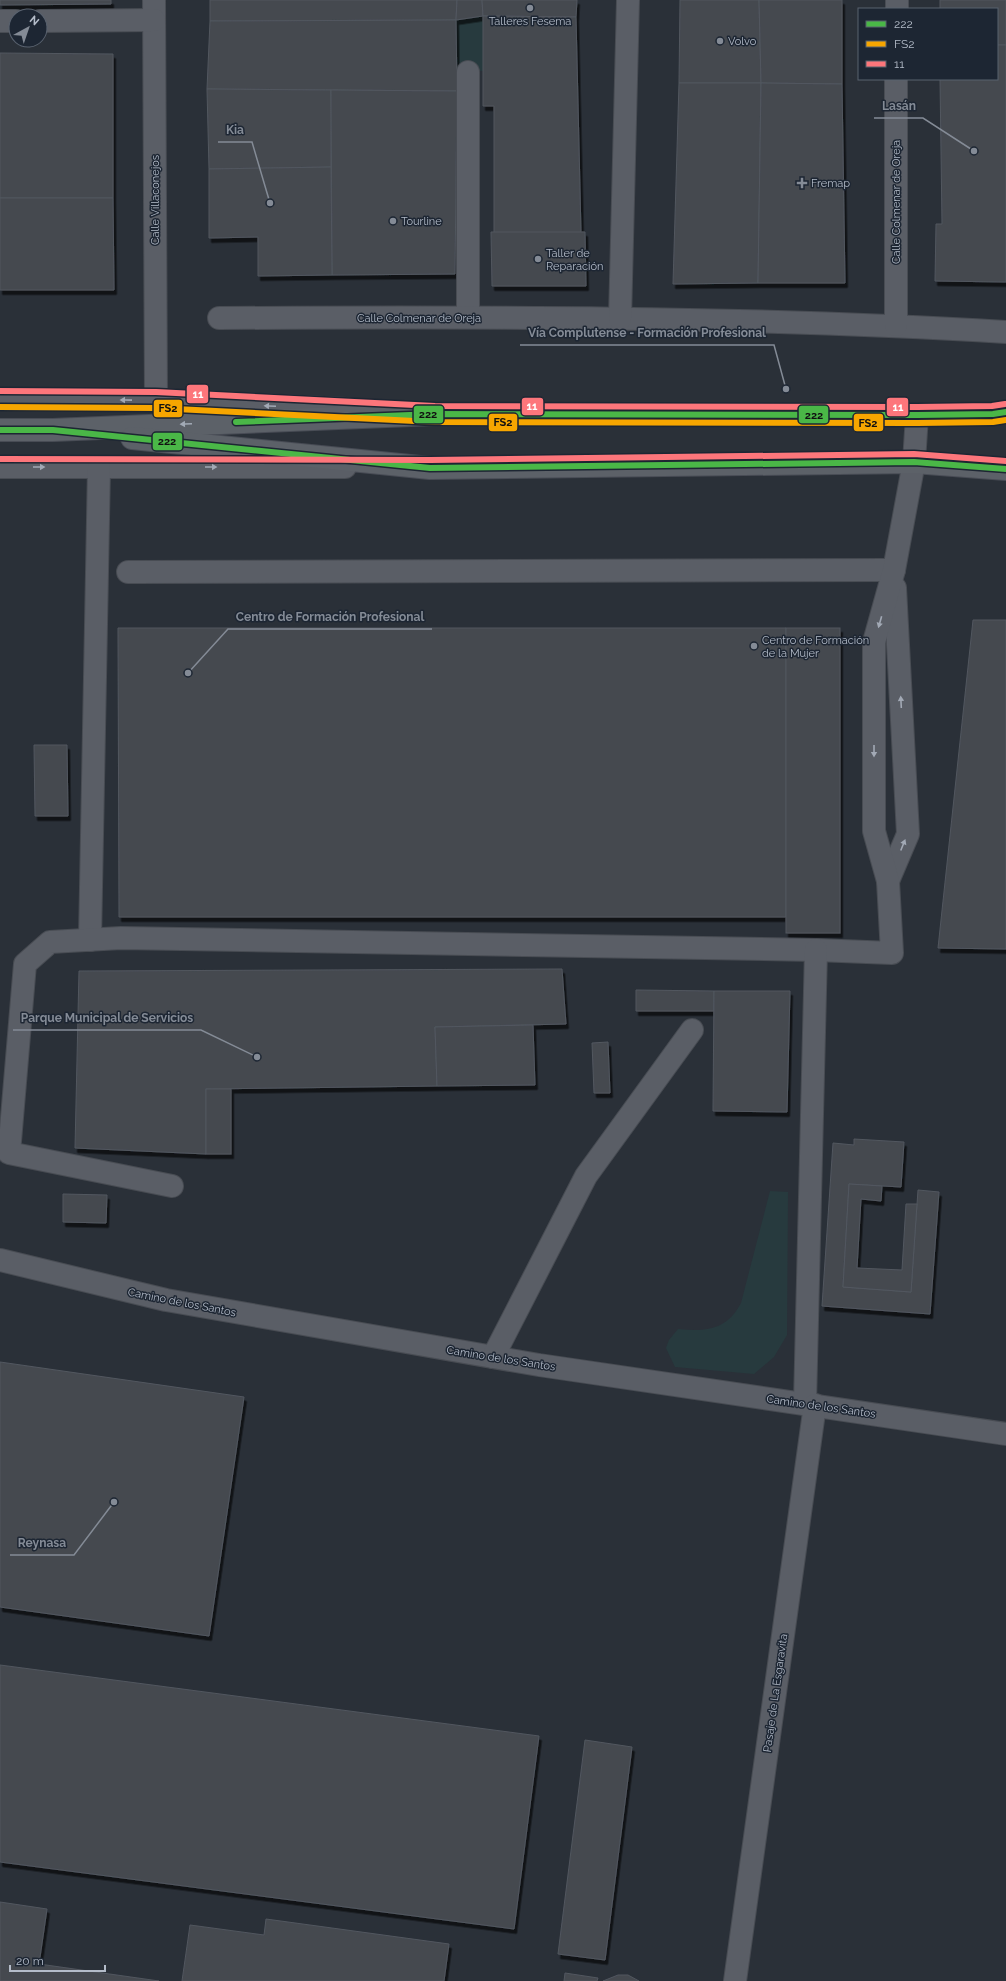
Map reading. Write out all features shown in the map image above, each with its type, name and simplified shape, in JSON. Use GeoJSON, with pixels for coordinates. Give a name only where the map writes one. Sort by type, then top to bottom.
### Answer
{"type":"FeatureCollection","features":[{"type":"Feature","properties":{"kind":"main road"},"geometry":{"type":"LineString","coordinates":[[0,430],[54,430],[435,414],[917,415],[993,414],[1006,412]]}},
{"type":"Feature","properties":{"kind":"main road"},"geometry":{"type":"LineString","coordinates":[[54,430],[430,468],[914,462],[1006,469]]}},
{"type":"Feature","properties":{"kind":"street"},"geometry":{"type":"LineString","coordinates":[[620,319],[628,0]]}},
{"type":"Feature","properties":{"kind":"street"},"geometry":{"type":"LineString","coordinates":[[48,20],[154,10]]}},
{"type":"Feature","properties":{"kind":"street","name":"Calle Villaconejos"},"geometry":{"type":"LineString","coordinates":[[154,10],[156,400]]}},
{"type":"Feature","properties":{"kind":"street"},"geometry":{"type":"LineString","coordinates":[[468,72],[468,317]]}},
{"type":"Feature","properties":{"kind":"street","name":"Calle Colmenar de Oreja"},"geometry":{"type":"LineString","coordinates":[[896,80],[896,325]]}},
{"type":"Feature","properties":{"kind":"street","name":"Calle Colmenar de Oreja"},"geometry":{"type":"LineString","coordinates":[[219,318],[468,317],[620,319],[896,325],[1006,332]]}},
{"type":"Feature","properties":{"kind":"street"},"geometry":{"type":"LineString","coordinates":[[0,399],[156,400],[435,414]]}},
{"type":"Feature","properties":{"kind":"street"},"geometry":{"type":"LineString","coordinates":[[172,1186],[9,1153],[25,964],[50,942],[137,939],[816,950],[892,953],[888,881],[874,831],[874,642],[894,570],[914,462],[917,415]]}},
{"type":"Feature","properties":{"kind":"street"},"geometry":{"type":"LineString","coordinates":[[0,467],[430,468]]}},
{"type":"Feature","properties":{"kind":"street"},"geometry":{"type":"LineString","coordinates":[[90,940],[99,467]]}},
{"type":"Feature","properties":{"kind":"street"},"geometry":{"type":"LineString","coordinates":[[128,572],[894,570]]}},
{"type":"Feature","properties":{"kind":"street"},"geometry":{"type":"LineString","coordinates":[[888,881],[908,834],[894,570]]}},
{"type":"Feature","properties":{"kind":"street","name":"Pasaje de La Esgaravita"},"geometry":{"type":"LineString","coordinates":[[735,1981],[810,1404],[816,950]]}},
{"type":"Feature","properties":{"kind":"street"},"geometry":{"type":"LineString","coordinates":[[493,1357],[586,1176],[692,1030]]}},
{"type":"Feature","properties":{"kind":"street","name":"Camino de los Santos"},"geometry":{"type":"LineString","coordinates":[[0,1260],[166,1300],[493,1357],[1006,1434]]}},
{"type":"Feature","properties":{"kind":"green space"},"geometry":{"type":"Polygon","coordinates":[[[483,16],[483,71],[457,70],[456,20],[483,16]]]}},
{"type":"Feature","properties":{"kind":"green space"},"geometry":{"type":"Polygon","coordinates":[[[770,1191],[788,1192],[787,1335],[774,1357],[754,1374],[675,1367],[666,1348],[669,1340],[678,1329],[698,1330],[715,1327],[729,1319],[741,1303],[770,1191]]]}},
{"type":"Feature","properties":{"kind":"building"},"geometry":{"type":"Polygon","coordinates":[[[0,0],[111,0],[111,4],[0,5],[0,0]]]}},
{"type":"Feature","properties":{"kind":"building"},"geometry":{"type":"Polygon","coordinates":[[[210,0],[457,0],[456,20],[210,21],[210,0]]]}},
{"type":"Feature","properties":{"kind":"building"},"geometry":{"type":"Polygon","coordinates":[[[457,0],[482,0],[483,16],[456,20],[457,0]]]}},
{"type":"Feature","properties":{"kind":"building","name":"Talleres Fesema"},"geometry":{"type":"Polygon","coordinates":[[[482,0],[577,0],[576,17],[483,16],[482,0]]]}},
{"type":"Feature","properties":{"kind":"building","name":"Volvo"},"geometry":{"type":"Polygon","coordinates":[[[680,0],[759,0],[761,83],[679,83],[680,0]]]}},
{"type":"Feature","properties":{"kind":"building"},"geometry":{"type":"Polygon","coordinates":[[[759,0],[842,0],[842,84],[761,83],[759,0]]]}},
{"type":"Feature","properties":{"kind":"building"},"geometry":{"type":"Polygon","coordinates":[[[940,0],[1006,0],[1006,45],[998,45],[998,8],[940,8],[940,0]]]}},
{"type":"Feature","properties":{"kind":"building","name":"Taller de Reparación"},"geometry":{"type":"Polygon","coordinates":[[[483,16],[576,17],[581,233],[494,233],[494,106],[483,106],[483,16]]]}},
{"type":"Feature","properties":{"kind":"building"},"geometry":{"type":"Polygon","coordinates":[[[456,20],[457,91],[207,89],[210,21],[456,20]]]}},
{"type":"Feature","properties":{"kind":"building"},"geometry":{"type":"Polygon","coordinates":[[[998,45],[1006,45],[1006,282],[935,281],[936,224],[942,224],[940,80],[998,80],[998,45]]]}},
{"type":"Feature","properties":{"kind":"building"},"geometry":{"type":"Polygon","coordinates":[[[0,53],[113,54],[113,198],[0,198],[0,53]]]}},
{"type":"Feature","properties":{"kind":"building"},"geometry":{"type":"Polygon","coordinates":[[[679,83],[761,83],[758,283],[673,284],[679,83]]]}},
{"type":"Feature","properties":{"kind":"building","name":"Fremap"},"geometry":{"type":"Polygon","coordinates":[[[761,83],[842,84],[845,283],[758,283],[761,83]]]}},
{"type":"Feature","properties":{"kind":"building"},"geometry":{"type":"Polygon","coordinates":[[[207,89],[331,90],[331,167],[209,169],[207,89]]]}},
{"type":"Feature","properties":{"kind":"building","name":"Tourline"},"geometry":{"type":"Polygon","coordinates":[[[331,90],[457,91],[455,274],[332,275],[331,90]]]}},
{"type":"Feature","properties":{"kind":"building"},"geometry":{"type":"Polygon","coordinates":[[[331,167],[332,275],[258,276],[258,237],[209,238],[209,169],[331,167]]]}},
{"type":"Feature","properties":{"kind":"building"},"geometry":{"type":"Polygon","coordinates":[[[0,198],[113,198],[114,290],[0,290],[0,198]]]}},
{"type":"Feature","properties":{"kind":"building","name":"Taller de Reparación"},"geometry":{"type":"Polygon","coordinates":[[[491,232],[585,232],[586,286],[492,286],[491,232]]]}},
{"type":"Feature","properties":{"kind":"building"},"geometry":{"type":"Polygon","coordinates":[[[973,620],[1006,620],[1006,949],[938,948],[973,620]]]}},
{"type":"Feature","properties":{"kind":"building"},"geometry":{"type":"Polygon","coordinates":[[[118,628],[786,628],[786,917],[119,917],[118,628]]]}},
{"type":"Feature","properties":{"kind":"building"},"geometry":{"type":"Polygon","coordinates":[[[786,628],[840,628],[840,933],[786,933],[786,628]]]}},
{"type":"Feature","properties":{"kind":"building"},"geometry":{"type":"Polygon","coordinates":[[[34,745],[67,745],[68,816],[35,816],[34,745]]]}},
{"type":"Feature","properties":{"kind":"building"},"geometry":{"type":"Polygon","coordinates":[[[562,969],[566,1024],[435,1027],[437,1086],[206,1089],[206,1154],[75,1148],[79,971],[562,969]]]}},
{"type":"Feature","properties":{"kind":"building"},"geometry":{"type":"Polygon","coordinates":[[[636,990],[714,991],[714,1011],[636,1011],[636,990]]]}},
{"type":"Feature","properties":{"kind":"building"},"geometry":{"type":"Polygon","coordinates":[[[714,991],[790,991],[787,1112],[713,1111],[714,991]]]}},
{"type":"Feature","properties":{"kind":"building"},"geometry":{"type":"Polygon","coordinates":[[[533,1025],[535,1085],[437,1086],[435,1027],[533,1025]]]}},
{"type":"Feature","properties":{"kind":"building"},"geometry":{"type":"Polygon","coordinates":[[[608,1042],[610,1093],[594,1093],[592,1043],[608,1042]]]}},
{"type":"Feature","properties":{"kind":"building"},"geometry":{"type":"Polygon","coordinates":[[[206,1089],[231,1089],[231,1154],[206,1154],[206,1089]]]}},
{"type":"Feature","properties":{"kind":"building"},"geometry":{"type":"Polygon","coordinates":[[[854,1139],[904,1142],[901,1187],[849,1184],[843,1287],[911,1292],[918,1190],[939,1192],[930,1314],[822,1306],[833,1143],[854,1145],[854,1139]]]}},
{"type":"Feature","properties":{"kind":"building"},"geometry":{"type":"Polygon","coordinates":[[[849,1184],[882,1186],[881,1201],[861,1199],[857,1268],[902,1270],[906,1204],[917,1204],[911,1292],[843,1287],[849,1184]]]}},
{"type":"Feature","properties":{"kind":"building"},"geometry":{"type":"Polygon","coordinates":[[[63,1194],[107,1195],[106,1223],[63,1222],[63,1194]]]}},
{"type":"Feature","properties":{"kind":"building"},"geometry":{"type":"Polygon","coordinates":[[[0,1362],[244,1397],[209,1636],[0,1607],[0,1362]]]}},
{"type":"Feature","properties":{"kind":"building"},"geometry":{"type":"Polygon","coordinates":[[[0,1665],[539,1736],[514,1929],[0,1862],[0,1665]]]}},
{"type":"Feature","properties":{"kind":"building"},"geometry":{"type":"Polygon","coordinates":[[[585,1740],[632,1747],[605,1960],[558,1954],[585,1740]]]}},
{"type":"Feature","properties":{"kind":"building"},"geometry":{"type":"Polygon","coordinates":[[[0,1902],[47,1909],[39,1964],[159,1981],[0,1981],[0,1902]]]}},
{"type":"Feature","properties":{"kind":"building"},"geometry":{"type":"Polygon","coordinates":[[[266,1919],[449,1944],[444,1981],[182,1981],[190,1925],[264,1935],[266,1919]]]}},
{"type":"Feature","properties":{"kind":"building"},"geometry":{"type":"Polygon","coordinates":[[[565,1973],[598,1978],[597,1981],[564,1981],[565,1973]]]}},
{"type":"Feature","properties":{"kind":"building"},"geometry":{"type":"Polygon","coordinates":[[[618,1975],[628,1975],[639,1981],[603,1981],[618,1975]]]}},
{"type":"Feature","properties":{"kind":"transit line","name":"11"},"geometry":{"type":"LineString","coordinates":[[0,391],[156,392],[435,406],[917,407],[992,406],[1005,404]]}},
{"type":"Feature","properties":{"kind":"transit line","name":"FS2"},"geometry":{"type":"LineString","coordinates":[[0,407],[156,408],[435,422],[917,423],[993,422],[1006,420]]}},
{"type":"Feature","properties":{"kind":"transit line","name":"222"},"geometry":{"type":"LineString","coordinates":[[236,422],[435,414],[917,415],[993,414],[1006,412]]}},
{"type":"Feature","properties":{"kind":"transit line","name":"222"},"geometry":{"type":"LineString","coordinates":[[0,430],[53,430],[430,468],[914,462],[1006,469]]}},
{"type":"Feature","properties":{"kind":"transit line","name":"11"},"geometry":{"type":"LineString","coordinates":[[0,459],[430,460],[914,454],[1006,461]]}},
{"type":"Feature","properties":{"kind":"place","name":"Talleres Fesema"},"geometry":{"type":"Point","coordinates":[530,8]}},
{"type":"Feature","properties":{"kind":"place","name":"Volvo"},"geometry":{"type":"Point","coordinates":[720,41]}},
{"type":"Feature","properties":{"kind":"place","name":"Lasán"},"geometry":{"type":"Point","coordinates":[974,151]}},
{"type":"Feature","properties":{"kind":"place","name":"Fremap"},"geometry":{"type":"Point","coordinates":[802,183]}},
{"type":"Feature","properties":{"kind":"place","name":"Kia"},"geometry":{"type":"Point","coordinates":[270,203]}},
{"type":"Feature","properties":{"kind":"place","name":"Tourline"},"geometry":{"type":"Point","coordinates":[393,221]}},
{"type":"Feature","properties":{"kind":"place","name":"Taller de Reparación"},"geometry":{"type":"Point","coordinates":[538,259]}},
{"type":"Feature","properties":{"kind":"place","name":"Vía Complutense - Formación Profesional"},"geometry":{"type":"Point","coordinates":[786,389]}},
{"type":"Feature","properties":{"kind":"place","name":"Centro de Formación de la Mujer"},"geometry":{"type":"Point","coordinates":[754,646]}},
{"type":"Feature","properties":{"kind":"place","name":"Centro de Formación Profesional"},"geometry":{"type":"Point","coordinates":[188,673]}},
{"type":"Feature","properties":{"kind":"place","name":"Parque Municipal de Servicios"},"geometry":{"type":"Point","coordinates":[257,1057]}},
{"type":"Feature","properties":{"kind":"place","name":"Reynasa"},"geometry":{"type":"Point","coordinates":[114,1502]}}]}
